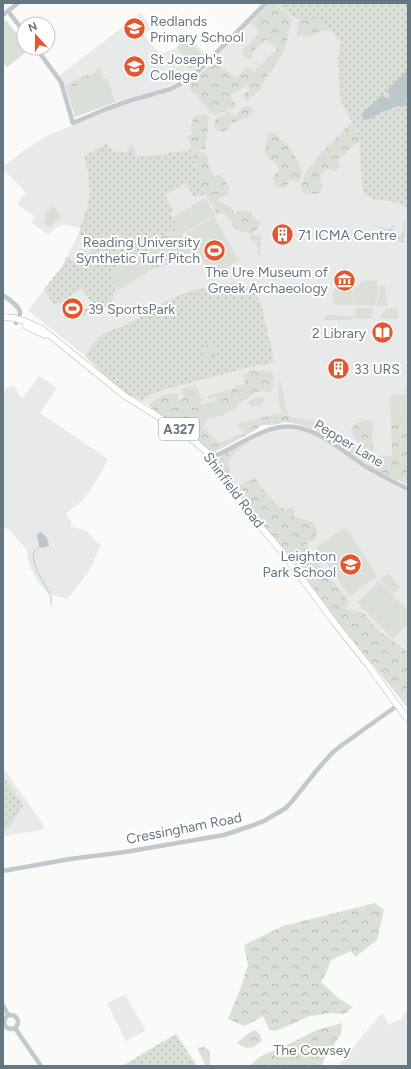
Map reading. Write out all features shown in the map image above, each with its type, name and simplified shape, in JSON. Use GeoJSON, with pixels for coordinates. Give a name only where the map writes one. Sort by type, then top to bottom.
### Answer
{"type":"FeatureCollection","features":[{"type":"Feature","properties":{"kind":"main road","name":"A327"},"geometry":{"type":"LineString","coordinates":[[3,317],[17,321]]}},
{"type":"Feature","properties":{"kind":"main road","name":"A327"},"geometry":{"type":"LineString","coordinates":[[3,321],[17,321]]}},
{"type":"Feature","properties":{"kind":"main road","name":"Shinfield Road"},"geometry":{"type":"LineString","coordinates":[[17,321],[63,345],[125,396],[186,434],[208,453],[240,502],[282,552],[408,719]]}},
{"type":"Feature","properties":{"kind":"street"},"geometry":{"type":"LineString","coordinates":[[3,15],[18,3]]}},
{"type":"Feature","properties":{"kind":"street"},"geometry":{"type":"LineString","coordinates":[[42,56],[61,82],[73,123],[130,100],[170,90],[184,82],[208,61],[266,3]]}},
{"type":"Feature","properties":{"kind":"street"},"geometry":{"type":"LineString","coordinates":[[8,11],[16,22]]}},
{"type":"Feature","properties":{"kind":"street"},"geometry":{"type":"LineString","coordinates":[[3,295],[18,308],[20,312],[17,321]]}},
{"type":"Feature","properties":{"kind":"street","name":"Pepper Lane"},"geometry":{"type":"LineString","coordinates":[[211,458],[267,430],[280,427],[295,427],[312,431],[323,437],[379,474],[408,489]]}},
{"type":"Feature","properties":{"kind":"street","name":"Cressingham Road"},"geometry":{"type":"LineString","coordinates":[[3,872],[70,859],[125,852],[224,835],[254,825],[286,808],[333,752],[342,744],[398,705]]}},
{"type":"Feature","properties":{"kind":"street"},"geometry":{"type":"LineString","coordinates":[[3,1005],[8,1015]]}},
{"type":"Feature","properties":{"kind":"street"},"geometry":{"type":"LineString","coordinates":[[8,1015],[4,1021],[4,1026],[8,1029],[15,1028]]}},
{"type":"Feature","properties":{"kind":"street"},"geometry":{"type":"LineString","coordinates":[[8,1015],[12,1015],[17,1018],[18,1023],[15,1028]]}},
{"type":"Feature","properties":{"kind":"street"},"geometry":{"type":"LineString","coordinates":[[15,1028],[41,1066]]}},
{"type":"Feature","properties":{"kind":"shaded area"},"geometry":{"type":"Polygon","coordinates":[[[270,3],[408,3],[408,485],[369,465],[324,435],[307,427],[292,423],[283,422],[260,426],[211,454],[195,437],[182,427],[160,415],[149,405],[128,394],[114,384],[85,356],[28,310],[62,267],[81,228],[62,225],[57,227],[48,235],[31,222],[35,217],[17,204],[26,193],[3,170],[3,167],[23,151],[49,135],[106,111],[171,91],[191,80],[211,63],[250,20],[270,3]]]}},
{"type":"Feature","properties":{"kind":"shaded area","name":"St Joseph's College"},"geometry":{"type":"Polygon","coordinates":[[[141,13],[152,28],[144,35],[160,54],[176,48],[189,36],[209,58],[189,76],[163,88],[113,103],[75,117],[66,88],[60,75],[141,13]]]}},
{"type":"Feature","properties":{"kind":"shaded area"},"geometry":{"type":"Polygon","coordinates":[[[408,69],[408,96],[406,100],[408,106],[404,105],[394,107],[364,120],[362,113],[383,95],[385,98],[389,98],[390,96],[388,92],[386,92],[408,69]]]}},
{"type":"Feature","properties":{"kind":"shaded area"},"geometry":{"type":"Polygon","coordinates":[[[39,376],[57,388],[40,413],[108,459],[97,480],[83,500],[66,513],[71,522],[71,526],[87,531],[91,537],[101,545],[88,573],[67,599],[48,593],[38,582],[30,567],[26,549],[9,529],[3,528],[3,392],[8,387],[13,385],[19,395],[23,398],[39,376]]]}},
{"type":"Feature","properties":{"kind":"shaded area","name":"Leighton Park School"},"geometry":{"type":"Polygon","coordinates":[[[281,429],[294,429],[320,438],[384,480],[408,492],[408,708],[307,581],[283,547],[241,501],[217,461],[219,456],[262,435],[281,429]]]}},
{"type":"Feature","properties":{"kind":"shaded area"},"geometry":{"type":"Polygon","coordinates":[[[40,532],[44,534],[49,546],[43,548],[39,547],[37,535],[40,532]]]}},
{"type":"Feature","properties":{"kind":"shaded area"},"geometry":{"type":"Polygon","coordinates":[[[3,768],[45,827],[42,830],[3,836],[3,768]]]}},
{"type":"Feature","properties":{"kind":"shaded area"},"geometry":{"type":"Polygon","coordinates":[[[125,995],[146,1030],[126,1041],[107,1003],[125,995]]]}},
{"type":"Feature","properties":{"kind":"shaded area"},"geometry":{"type":"Polygon","coordinates":[[[408,1012],[408,1066],[338,1066],[379,1016],[383,1013],[389,1025],[403,1018],[403,1014],[408,1012]]]}},
{"type":"Feature","properties":{"kind":"green space"},"geometry":{"type":"Polygon","coordinates":[[[270,3],[275,3],[292,19],[285,49],[260,89],[246,102],[243,95],[250,90],[247,85],[230,96],[236,107],[215,115],[214,113],[209,113],[209,109],[199,101],[197,95],[192,93],[189,83],[214,62],[235,77],[241,74],[247,65],[254,72],[277,49],[266,39],[253,51],[252,58],[250,60],[244,55],[242,50],[259,32],[251,23],[270,3]]]}},
{"type":"Feature","properties":{"kind":"green space"},"geometry":{"type":"Polygon","coordinates":[[[277,3],[408,3],[408,207],[395,202],[373,198],[363,193],[359,136],[340,99],[338,58],[341,44],[326,26],[314,19],[294,18],[277,3]]]}},
{"type":"Feature","properties":{"kind":"green space"},"geometry":{"type":"Polygon","coordinates":[[[287,3],[308,3],[331,29],[329,31],[321,31],[306,37],[302,34],[297,38],[297,32],[299,30],[297,22],[301,20],[287,3]]]}},
{"type":"Feature","properties":{"kind":"green space"},"geometry":{"type":"Polygon","coordinates":[[[6,20],[16,33],[16,56],[21,56],[7,67],[3,63],[3,22],[6,20]]]}},
{"type":"Feature","properties":{"kind":"green space"},"geometry":{"type":"Polygon","coordinates":[[[189,36],[196,44],[194,46],[204,57],[190,70],[179,59],[184,55],[177,47],[189,36]]]}},
{"type":"Feature","properties":{"kind":"green space"},"geometry":{"type":"Polygon","coordinates":[[[98,68],[102,69],[102,79],[66,88],[65,85],[84,76],[93,74],[98,68]]]}},
{"type":"Feature","properties":{"kind":"green space"},"geometry":{"type":"Polygon","coordinates":[[[107,78],[115,102],[75,117],[66,88],[107,78]]]}},
{"type":"Feature","properties":{"kind":"green space"},"geometry":{"type":"Polygon","coordinates":[[[359,103],[360,140],[338,160],[340,167],[336,171],[326,169],[320,176],[322,187],[320,193],[306,194],[301,188],[306,171],[313,165],[319,155],[352,122],[349,117],[359,103]]]}},
{"type":"Feature","properties":{"kind":"green space"},"geometry":{"type":"Polygon","coordinates":[[[249,105],[253,110],[253,113],[233,122],[226,131],[221,132],[214,127],[215,119],[229,112],[235,116],[249,105]]]}},
{"type":"Feature","properties":{"kind":"green space"},"geometry":{"type":"Polygon","coordinates":[[[204,114],[209,117],[205,149],[194,151],[199,151],[207,155],[209,166],[214,178],[218,175],[223,178],[229,188],[227,195],[216,200],[230,207],[235,214],[240,210],[251,212],[255,219],[261,223],[253,234],[236,229],[231,225],[233,223],[223,212],[218,215],[205,194],[191,152],[193,151],[189,141],[186,139],[192,134],[190,128],[193,122],[192,118],[204,114]]]}},
{"type":"Feature","properties":{"kind":"green space"},"geometry":{"type":"Polygon","coordinates":[[[276,133],[280,139],[286,142],[301,168],[302,177],[297,182],[290,180],[286,187],[278,188],[274,184],[273,178],[279,169],[275,162],[268,158],[265,153],[268,134],[276,133]]]}},
{"type":"Feature","properties":{"kind":"green space"},"geometry":{"type":"Polygon","coordinates":[[[106,144],[113,150],[122,152],[128,150],[133,144],[135,156],[160,155],[192,149],[193,151],[191,152],[205,194],[195,198],[185,183],[165,195],[174,211],[170,213],[182,235],[174,230],[155,240],[144,255],[149,265],[160,267],[150,270],[139,254],[108,273],[118,289],[115,291],[111,305],[96,309],[83,316],[82,312],[93,304],[81,288],[60,303],[54,304],[44,289],[62,267],[67,257],[74,261],[91,251],[79,232],[87,208],[90,192],[88,172],[84,156],[106,144]]]}},
{"type":"Feature","properties":{"kind":"green space"},"geometry":{"type":"Polygon","coordinates":[[[205,198],[215,215],[182,234],[173,217],[205,198]]]}},
{"type":"Feature","properties":{"kind":"green space"},"geometry":{"type":"Polygon","coordinates":[[[54,206],[62,218],[48,228],[44,223],[46,219],[44,212],[54,206]]]}},
{"type":"Feature","properties":{"kind":"green space","name":"Reading University Synthetic Turf Pitch"},"geometry":{"type":"Polygon","coordinates":[[[214,217],[239,260],[212,276],[187,233],[214,217]]]}},
{"type":"Feature","properties":{"kind":"green space"},"geometry":{"type":"Polygon","coordinates":[[[404,221],[406,222],[404,242],[390,242],[379,227],[391,229],[392,225],[394,226],[393,234],[402,235],[404,221]]]}},
{"type":"Feature","properties":{"kind":"green space"},"geometry":{"type":"Polygon","coordinates":[[[174,230],[182,235],[192,251],[188,254],[180,252],[170,263],[162,267],[155,267],[149,264],[144,255],[155,240],[174,230]]]}},
{"type":"Feature","properties":{"kind":"green space"},"geometry":{"type":"Polygon","coordinates":[[[253,235],[261,236],[260,256],[256,251],[259,249],[253,240],[251,242],[250,237],[253,235]]]}},
{"type":"Feature","properties":{"kind":"green space"},"geometry":{"type":"Polygon","coordinates":[[[139,253],[150,270],[119,290],[108,274],[139,253]]]}},
{"type":"Feature","properties":{"kind":"green space"},"geometry":{"type":"Polygon","coordinates":[[[377,280],[378,293],[374,306],[355,305],[354,288],[358,287],[361,281],[377,280]]]}},
{"type":"Feature","properties":{"kind":"green space"},"geometry":{"type":"Polygon","coordinates":[[[228,283],[242,283],[246,285],[256,294],[259,299],[274,362],[169,388],[152,394],[142,401],[128,394],[114,384],[85,356],[100,337],[126,325],[165,302],[185,293],[228,283]],[[207,345],[202,360],[211,360],[215,363],[216,362],[213,357],[218,347],[217,345],[207,345]]]}},
{"type":"Feature","properties":{"kind":"green space"},"geometry":{"type":"Polygon","coordinates":[[[379,286],[385,286],[387,306],[376,306],[379,286]]]}},
{"type":"Feature","properties":{"kind":"green space"},"geometry":{"type":"Polygon","coordinates":[[[337,288],[353,288],[354,305],[334,304],[333,290],[337,288]]]}},
{"type":"Feature","properties":{"kind":"green space"},"geometry":{"type":"Polygon","coordinates":[[[356,308],[373,308],[372,318],[356,319],[356,308]]]}},
{"type":"Feature","properties":{"kind":"green space"},"geometry":{"type":"Polygon","coordinates":[[[387,308],[397,308],[398,319],[378,319],[387,308]]]}},
{"type":"Feature","properties":{"kind":"green space"},"geometry":{"type":"Polygon","coordinates":[[[326,315],[354,316],[351,320],[324,320],[326,315]]]}},
{"type":"Feature","properties":{"kind":"green space"},"geometry":{"type":"Polygon","coordinates":[[[217,344],[218,346],[213,357],[216,362],[215,363],[202,360],[207,345],[217,344]]]}},
{"type":"Feature","properties":{"kind":"green space"},"geometry":{"type":"Polygon","coordinates":[[[250,370],[261,371],[263,375],[271,376],[273,382],[266,389],[252,394],[247,398],[243,399],[241,395],[238,395],[237,403],[230,409],[219,408],[214,397],[208,399],[208,396],[235,388],[238,385],[245,384],[242,375],[232,377],[246,374],[250,370]]]}},
{"type":"Feature","properties":{"kind":"green space"},"geometry":{"type":"Polygon","coordinates":[[[261,371],[271,372],[274,377],[273,386],[269,393],[264,391],[256,392],[266,389],[273,382],[262,374],[261,371]]]}},
{"type":"Feature","properties":{"kind":"green space"},"geometry":{"type":"Polygon","coordinates":[[[280,380],[285,405],[289,416],[281,410],[279,406],[278,383],[280,380]]]}},
{"type":"Feature","properties":{"kind":"green space"},"geometry":{"type":"Polygon","coordinates":[[[196,385],[199,394],[191,392],[186,396],[182,393],[181,389],[196,385]]]}},
{"type":"Feature","properties":{"kind":"green space"},"geometry":{"type":"Polygon","coordinates":[[[405,387],[408,387],[408,425],[405,419],[395,418],[391,425],[390,395],[405,394],[405,387]]]}},
{"type":"Feature","properties":{"kind":"green space"},"geometry":{"type":"Polygon","coordinates":[[[191,392],[199,394],[204,400],[200,401],[204,412],[196,421],[192,423],[193,425],[197,427],[201,425],[219,443],[244,433],[237,424],[281,413],[294,418],[317,422],[369,454],[377,456],[392,456],[391,425],[395,418],[405,419],[408,425],[408,482],[407,484],[393,478],[361,460],[329,438],[295,423],[283,422],[259,427],[211,454],[195,437],[182,427],[160,415],[149,405],[162,395],[175,393],[178,395],[178,400],[182,399],[191,392]]]}},
{"type":"Feature","properties":{"kind":"green space"},"geometry":{"type":"Polygon","coordinates":[[[238,395],[241,395],[244,399],[237,404],[238,406],[232,411],[231,410],[225,414],[205,420],[206,424],[198,427],[196,421],[204,412],[201,405],[215,401],[219,408],[237,403],[238,395]]]}},
{"type":"Feature","properties":{"kind":"green space"},"geometry":{"type":"Polygon","coordinates":[[[266,397],[261,405],[251,407],[249,405],[249,401],[255,398],[266,397]]]}},
{"type":"Feature","properties":{"kind":"green space"},"geometry":{"type":"Polygon","coordinates":[[[367,420],[372,422],[373,451],[362,447],[351,430],[356,423],[367,420]]]}},
{"type":"Feature","properties":{"kind":"green space"},"geometry":{"type":"Polygon","coordinates":[[[250,441],[234,453],[228,462],[233,482],[238,487],[254,477],[276,504],[286,510],[293,507],[295,510],[294,517],[313,522],[317,529],[313,542],[309,540],[307,542],[308,550],[314,555],[318,564],[349,602],[345,609],[364,613],[377,629],[408,653],[408,708],[333,615],[296,563],[241,501],[219,464],[219,459],[225,454],[250,441]]]}},
{"type":"Feature","properties":{"kind":"green space"},"geometry":{"type":"Polygon","coordinates":[[[346,527],[377,576],[349,596],[316,548],[346,527]]]}},
{"type":"Feature","properties":{"kind":"green space"},"geometry":{"type":"Polygon","coordinates":[[[388,573],[400,587],[393,594],[380,580],[388,573]]]}},
{"type":"Feature","properties":{"kind":"green space"},"geometry":{"type":"Polygon","coordinates":[[[379,581],[408,610],[408,624],[393,639],[357,603],[379,581]]]}},
{"type":"Feature","properties":{"kind":"green space"},"geometry":{"type":"Polygon","coordinates":[[[3,776],[23,805],[12,823],[3,831],[3,776]]]}},
{"type":"Feature","properties":{"kind":"green space"},"geometry":{"type":"Polygon","coordinates":[[[375,903],[384,910],[377,940],[355,957],[351,951],[331,960],[321,982],[338,998],[353,1007],[344,1014],[332,1013],[310,1016],[276,1031],[269,1030],[263,1016],[245,1026],[228,1019],[248,965],[244,945],[283,926],[375,903]]]}},
{"type":"Feature","properties":{"kind":"green space","name":"The Cowsey"},"geometry":{"type":"Polygon","coordinates":[[[342,1023],[341,1034],[325,1058],[322,1066],[249,1066],[261,1056],[317,1030],[342,1023]]]}},
{"type":"Feature","properties":{"kind":"green space"},"geometry":{"type":"Polygon","coordinates":[[[256,1030],[262,1040],[256,1045],[247,1048],[237,1043],[250,1032],[256,1030]]]}},
{"type":"Feature","properties":{"kind":"green space"},"geometry":{"type":"Polygon","coordinates":[[[176,1034],[197,1066],[122,1066],[176,1034]]]}},
{"type":"Feature","properties":{"kind":"green space"},"geometry":{"type":"Polygon","coordinates":[[[204,1047],[210,1051],[210,1066],[206,1066],[197,1048],[204,1047]]]}},
{"type":"Feature","properties":{"kind":"waterway"},"geometry":{"type":"LineString","coordinates":[[39,547],[34,552],[33,558],[37,571],[51,596],[51,605]]}},
{"type":"Feature","properties":{"kind":"place","name":"Redlands Primary School"},"geometry":{"type":"Point","coordinates":[135,29]}},
{"type":"Feature","properties":{"kind":"place","name":"St Joseph's College"},"geometry":{"type":"Point","coordinates":[135,67]}},
{"type":"Feature","properties":{"kind":"place","name":"71 ICMA Centre"},"geometry":{"type":"Point","coordinates":[282,235]}},
{"type":"Feature","properties":{"kind":"place","name":"Reading University Synthetic Turf Pitch"},"geometry":{"type":"Point","coordinates":[215,250]}},
{"type":"Feature","properties":{"kind":"place","name":"The Ure Museum of Greek Archaeology"},"geometry":{"type":"Point","coordinates":[344,280]}},
{"type":"Feature","properties":{"kind":"place","name":"39 SportsPark"},"geometry":{"type":"Point","coordinates":[73,309]}},
{"type":"Feature","properties":{"kind":"place","name":"2 Library"},"geometry":{"type":"Point","coordinates":[382,333]}},
{"type":"Feature","properties":{"kind":"place","name":"33 URS"},"geometry":{"type":"Point","coordinates":[338,369]}},
{"type":"Feature","properties":{"kind":"place","name":"Leighton Park School"},"geometry":{"type":"Point","coordinates":[351,564]}}]}
